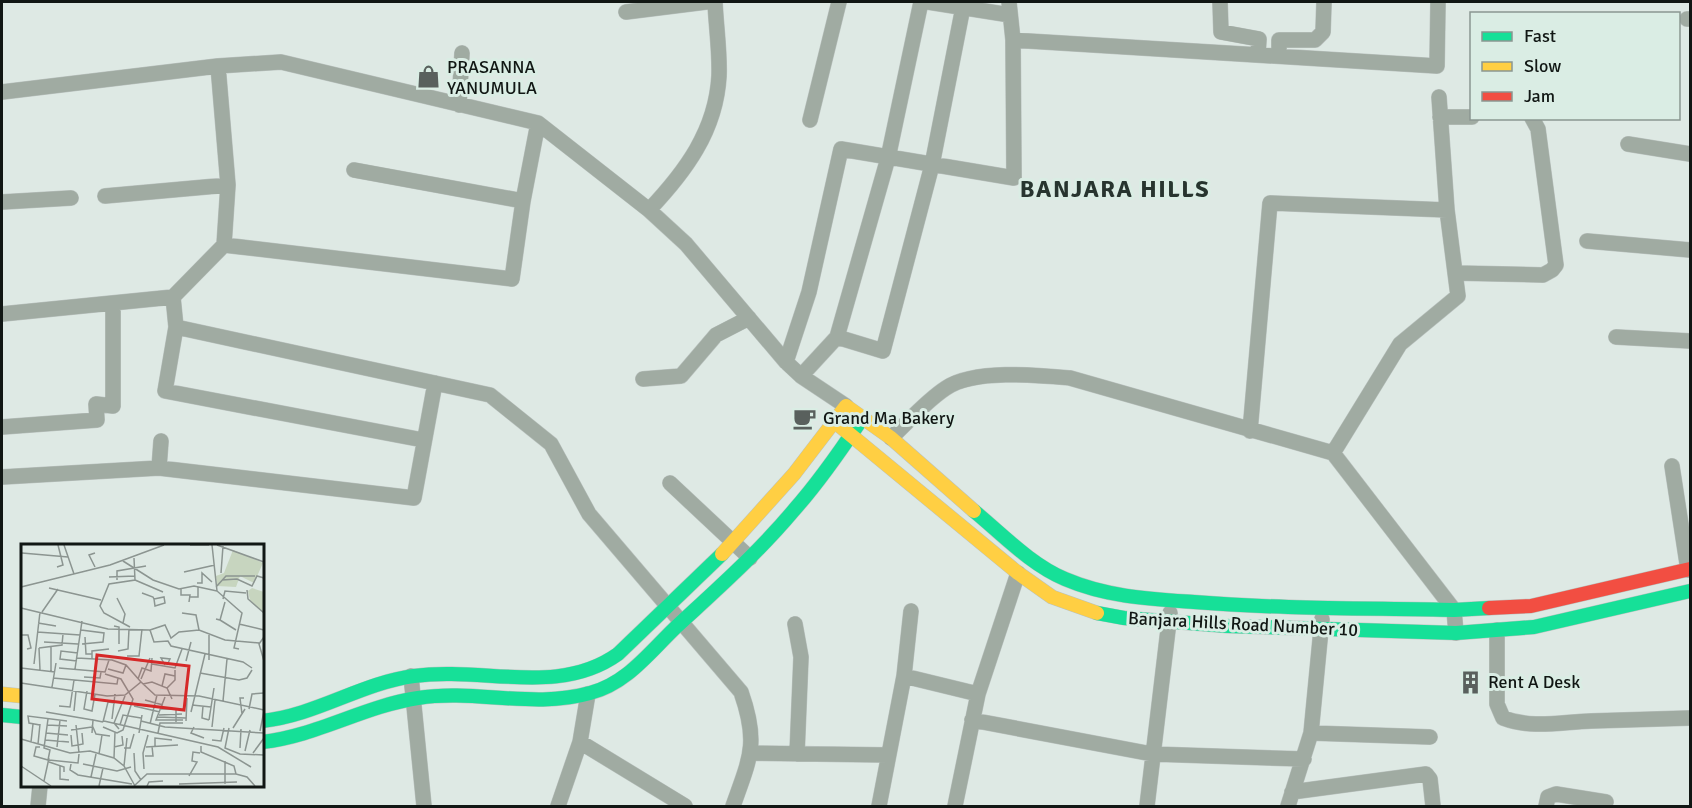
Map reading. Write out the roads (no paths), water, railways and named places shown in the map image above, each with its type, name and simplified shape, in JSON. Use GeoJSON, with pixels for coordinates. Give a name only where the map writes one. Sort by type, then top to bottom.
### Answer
{"type":"FeatureCollection","features":[{"type":"Feature","properties":{"kind":"main road","name":"Banjara Hills Road Number 10"},"geometry":{"type":"LineString","coordinates":[[846,406],[891,438],[954,495],[1030,556],[1062,578],[1094,591],[1172,599],[1322,609],[1454,610],[1531,606],[1689,569]]}},
{"type":"Feature","properties":{"kind":"main road"},"geometry":{"type":"LineString","coordinates":[[264,721],[304,714],[411,676],[456,673],[550,677],[583,673],[599,668],[618,654],[734,544],[792,481],[846,406]]}},
{"type":"Feature","properties":{"kind":"main road"},"geometry":{"type":"LineString","coordinates":[[264,742],[310,734],[414,698],[445,694],[550,698],[588,694],[609,686],[632,669],[750,558],[808,494],[863,418]]}},
{"type":"Feature","properties":{"kind":"main road","name":"Banjara Hills Road Number 10"},"geometry":{"type":"LineString","coordinates":[[835,422],[1018,573],[1052,597],[1088,611],[1125,618],[1321,630],[1456,633],[1534,627],[1690,591]]}},
{"type":"Feature","properties":{"kind":"main road"},"geometry":{"type":"LineString","coordinates":[[2,694],[21,696]]}},
{"type":"Feature","properties":{"kind":"main road"},"geometry":{"type":"LineString","coordinates":[[2,716],[21,717]]}},
{"type":"Feature","properties":{"kind":"street"},"geometry":{"type":"LineString","coordinates":[[626,12],[706,2]]}},
{"type":"Feature","properties":{"kind":"street"},"geometry":{"type":"LineString","coordinates":[[649,210],[694,158],[709,122],[719,77],[715,2]]}},
{"type":"Feature","properties":{"kind":"street"},"geometry":{"type":"LineString","coordinates":[[810,120],[839,2]]}},
{"type":"Feature","properties":{"kind":"street"},"geometry":{"type":"LineString","coordinates":[[801,376],[837,337],[888,158],[921,2]]}},
{"type":"Feature","properties":{"kind":"street"},"geometry":{"type":"LineString","coordinates":[[786,362],[809,292],[841,149],[1014,178],[1013,40],[1009,8],[928,2]]}},
{"type":"Feature","properties":{"kind":"street"},"geometry":{"type":"LineString","coordinates":[[1220,2],[1221,32],[1259,39],[1258,55]]}},
{"type":"Feature","properties":{"kind":"street"},"geometry":{"type":"LineString","coordinates":[[1279,56],[1280,40],[1315,40],[1323,32],[1324,2]]}},
{"type":"Feature","properties":{"kind":"street"},"geometry":{"type":"LineString","coordinates":[[1013,40],[1437,66],[1438,2]]}},
{"type":"Feature","properties":{"kind":"street"},"geometry":{"type":"LineString","coordinates":[[837,337],[883,351],[932,165],[944,93],[964,5]]}},
{"type":"Feature","properties":{"kind":"street"},"geometry":{"type":"LineString","coordinates":[[459,105],[462,53]]}},
{"type":"Feature","properties":{"kind":"street"},"geometry":{"type":"LineString","coordinates":[[2,92],[218,66],[281,62],[538,123],[649,210],[686,244],[786,362],[801,376],[846,406]]}},
{"type":"Feature","properties":{"kind":"street"},"geometry":{"type":"LineString","coordinates":[[2,314],[173,297],[224,245],[228,185],[218,66]]}},
{"type":"Feature","properties":{"kind":"street"},"geometry":{"type":"LineString","coordinates":[[1332,453],[1400,344],[1458,296],[1447,210],[1439,97]]}},
{"type":"Feature","properties":{"kind":"street"},"geometry":{"type":"LineString","coordinates":[[1440,117],[1470,117]]}},
{"type":"Feature","properties":{"kind":"street"},"geometry":{"type":"LineString","coordinates":[[1455,273],[1543,274],[1552,270],[1556,265],[1538,129],[1533,120]]}},
{"type":"Feature","properties":{"kind":"street"},"geometry":{"type":"LineString","coordinates":[[224,245],[512,279],[523,201],[538,123]]}},
{"type":"Feature","properties":{"kind":"street"},"geometry":{"type":"LineString","coordinates":[[1628,144],[1690,154]]}},
{"type":"Feature","properties":{"kind":"street"},"geometry":{"type":"LineString","coordinates":[[354,170],[523,201]]}},
{"type":"Feature","properties":{"kind":"street"},"geometry":{"type":"LineString","coordinates":[[105,196],[228,185]]}},
{"type":"Feature","properties":{"kind":"street"},"geometry":{"type":"LineString","coordinates":[[2,202],[71,198]]}},
{"type":"Feature","properties":{"kind":"street"},"geometry":{"type":"LineString","coordinates":[[1250,431],[1270,203],[1447,210]]}},
{"type":"Feature","properties":{"kind":"street"},"geometry":{"type":"LineString","coordinates":[[1587,242],[1690,250]]}},
{"type":"Feature","properties":{"kind":"street"},"geometry":{"type":"LineString","coordinates":[[173,297],[176,327],[165,391],[423,440]]}},
{"type":"Feature","properties":{"kind":"street"},"geometry":{"type":"LineString","coordinates":[[2,427],[97,420],[96,404],[113,406],[113,303]]}},
{"type":"Feature","properties":{"kind":"street"},"geometry":{"type":"LineString","coordinates":[[643,379],[681,376],[716,335],[749,318]]}},
{"type":"Feature","properties":{"kind":"street"},"geometry":{"type":"LineString","coordinates":[[176,327],[490,395],[551,444],[589,514],[683,621],[741,692],[750,716],[752,753],[733,807]]}},
{"type":"Feature","properties":{"kind":"street"},"geometry":{"type":"LineString","coordinates":[[1616,337],[1690,342]]}},
{"type":"Feature","properties":{"kind":"street"},"geometry":{"type":"LineString","coordinates":[[891,438],[946,387],[962,380],[981,377],[1042,375],[1070,378],[1332,453],[1454,610],[1456,633]]}},
{"type":"Feature","properties":{"kind":"street"},"geometry":{"type":"LineString","coordinates":[[2,477],[159,468],[414,498],[435,383]]}},
{"type":"Feature","properties":{"kind":"street"},"geometry":{"type":"LineString","coordinates":[[159,468],[161,441]]}},
{"type":"Feature","properties":{"kind":"street"},"geometry":{"type":"LineString","coordinates":[[1672,466],[1689,569]]}},
{"type":"Feature","properties":{"kind":"street"},"geometry":{"type":"LineString","coordinates":[[670,483],[750,558]]}},
{"type":"Feature","properties":{"kind":"street"},"geometry":{"type":"LineString","coordinates":[[955,807],[978,694],[1018,573]]}},
{"type":"Feature","properties":{"kind":"street"},"geometry":{"type":"LineString","coordinates":[[1147,807],[1172,599]]}},
{"type":"Feature","properties":{"kind":"street"},"geometry":{"type":"LineString","coordinates":[[1322,609],[1311,733],[1290,799],[1426,774],[1430,779],[1433,807]]}},
{"type":"Feature","properties":{"kind":"street"},"geometry":{"type":"LineString","coordinates":[[879,807],[904,676],[911,611]]}},
{"type":"Feature","properties":{"kind":"street"},"geometry":{"type":"LineString","coordinates":[[795,624],[801,657],[797,754]]}},
{"type":"Feature","properties":{"kind":"street"},"geometry":{"type":"LineString","coordinates":[[1497,630],[1497,704],[1503,717],[1518,724],[1559,725],[1588,721],[1690,718]]}},
{"type":"Feature","properties":{"kind":"street"},"geometry":{"type":"LineString","coordinates":[[411,676],[424,807]]}},
{"type":"Feature","properties":{"kind":"street"},"geometry":{"type":"LineString","coordinates":[[904,676],[978,694]]}},
{"type":"Feature","properties":{"kind":"street"},"geometry":{"type":"LineString","coordinates":[[558,807],[580,742],[588,694]]}},
{"type":"Feature","properties":{"kind":"street"},"geometry":{"type":"LineString","coordinates":[[972,720],[1152,754],[1304,759]]}},
{"type":"Feature","properties":{"kind":"street"},"geometry":{"type":"LineString","coordinates":[[1311,733],[1430,737]]}},
{"type":"Feature","properties":{"kind":"street"},"geometry":{"type":"LineString","coordinates":[[580,742],[685,807]]}},
{"type":"Feature","properties":{"kind":"street"},"geometry":{"type":"LineString","coordinates":[[752,753],[888,755]]}},
{"type":"Feature","properties":{"kind":"street"},"geometry":{"type":"LineString","coordinates":[[38,807],[40,787]]}},
{"type":"Feature","properties":{"kind":"street"},"geometry":{"type":"LineString","coordinates":[[1546,807],[1548,797],[1556,794],[1606,802]]}},
{"type":"Feature","properties":{"kind":"place","name":"PRASANNA YANUMULA"},"geometry":{"type":"Point","coordinates":[429,77]}},
{"type":"Feature","properties":{"kind":"place","name":"Grand Ma Bakery"},"geometry":{"type":"Point","coordinates":[805,418]}},
{"type":"Feature","properties":{"kind":"place","name":"Rent A Desk"},"geometry":{"type":"Point","coordinates":[1470,682]}},
{"type":"Feature","properties":{"kind":"district","name":"BANJARA HILLS"},"geometry":{"type":"Point","coordinates":[1115,189]}}]}
